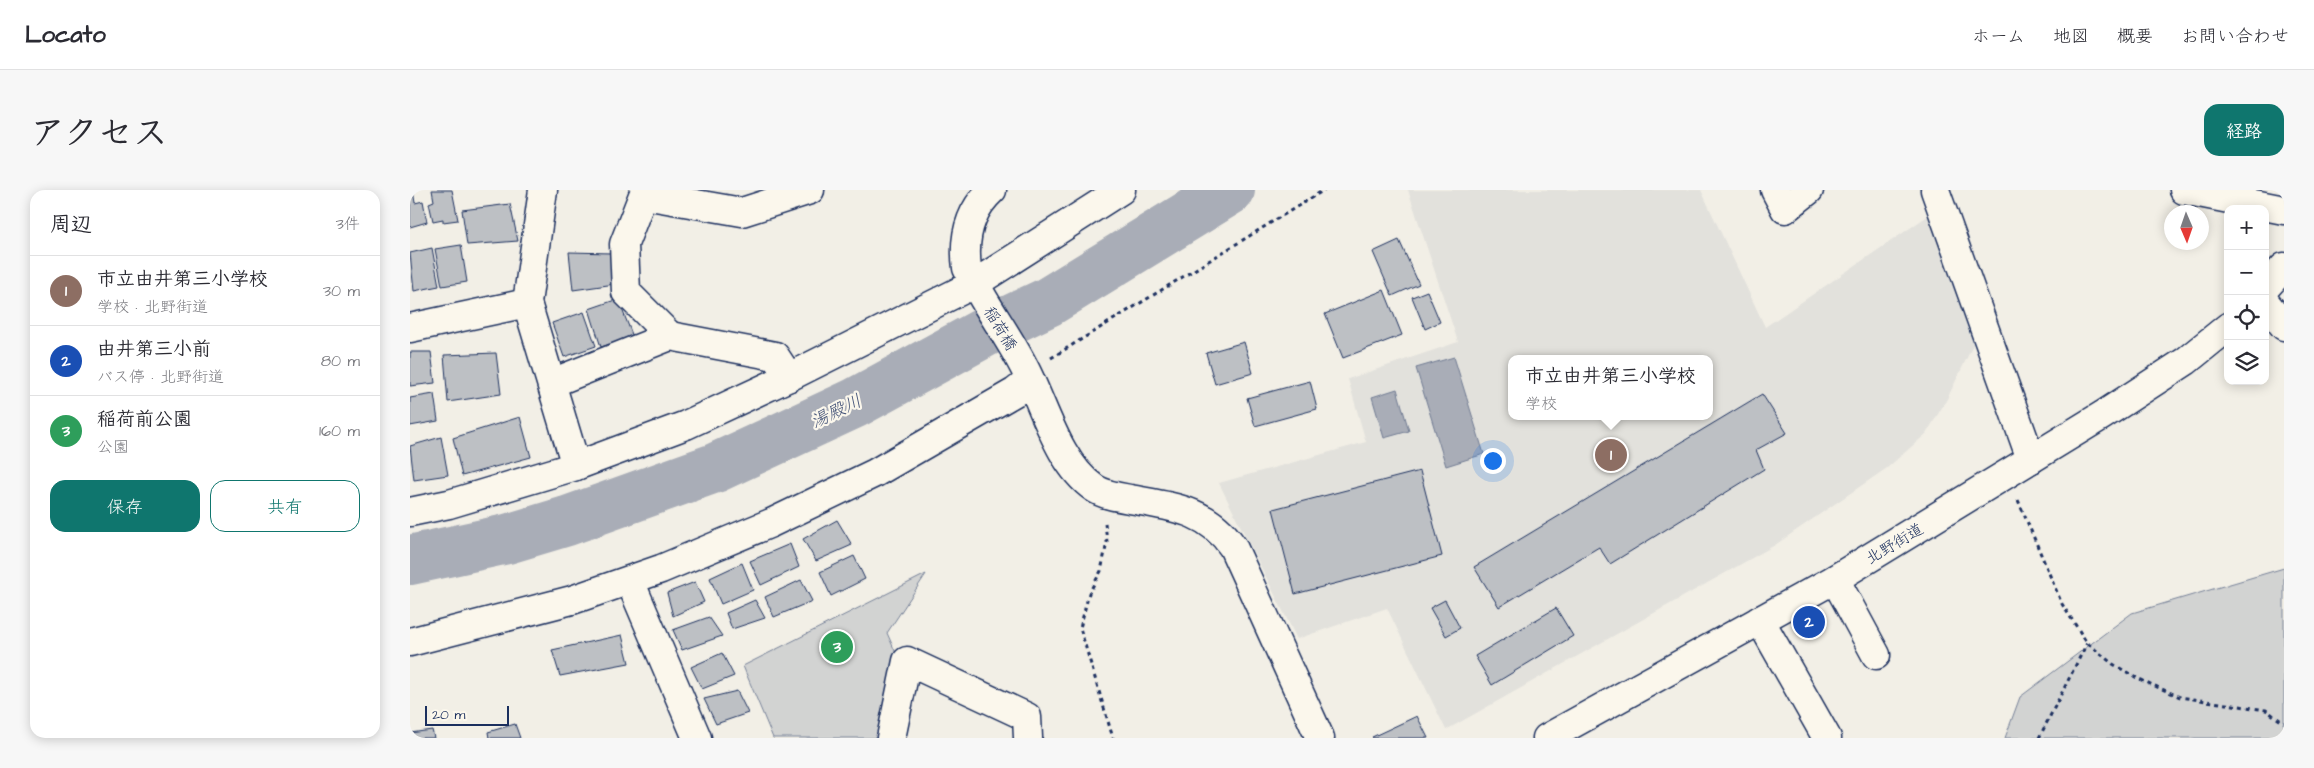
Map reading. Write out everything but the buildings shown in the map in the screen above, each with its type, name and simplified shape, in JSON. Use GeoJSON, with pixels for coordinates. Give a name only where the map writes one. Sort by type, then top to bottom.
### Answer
{"type":"FeatureCollection","features":[{"type":"Feature","properties":{"kind":"street"},"geometry":{"type":"LineString","coordinates":[[543,190],[526,303],[576,466]]}},
{"type":"Feature","properties":{"kind":"street"},"geometry":{"type":"LineString","coordinates":[[670,336],[626,292],[624,244],[644,192],[742,212],[810,190]]}},
{"type":"Feature","properties":{"kind":"street","name":"稲荷橋"},"geometry":{"type":"LineString","coordinates":[[992,190],[983,198],[972,216],[966,235],[965,252],[967,268],[1027,373],[1040,406],[1074,468],[1096,489]]}},
{"type":"Feature","properties":{"kind":"street"},"geometry":{"type":"LineString","coordinates":[[410,512],[449,504],[576,466],[686,425],[976,286],[1121,190]]}},
{"type":"Feature","properties":{"kind":"street"},"geometry":{"type":"LineString","coordinates":[[1775,190],[1785,209],[1809,190]]}},
{"type":"Feature","properties":{"kind":"street"},"geometry":{"type":"LineString","coordinates":[[1935,190],[2031,459]]}},
{"type":"Feature","properties":{"kind":"street"},"geometry":{"type":"LineString","coordinates":[[2184,190],[2284,210]]}},
{"type":"Feature","properties":{"kind":"street"},"geometry":{"type":"LineString","coordinates":[[2269,284],[2284,267]]}},
{"type":"Feature","properties":{"kind":"street"},"geometry":{"type":"LineString","coordinates":[[410,328],[526,303]]}},
{"type":"Feature","properties":{"kind":"street"},"geometry":{"type":"LineString","coordinates":[[2269,307],[2284,326]]}},
{"type":"Feature","properties":{"kind":"street","name":"北野街道"},"geometry":{"type":"LineString","coordinates":[[1553,736],[1834,579],[2172,371],[2224,330]]}},
{"type":"Feature","properties":{"kind":"street"},"geometry":{"type":"LineString","coordinates":[[552,384],[670,336],[775,356],[789,377]]}},
{"type":"Feature","properties":{"kind":"street"},"geometry":{"type":"LineString","coordinates":[[410,642],[572,600],[630,581],[771,524],[875,473],[1015,392],[1027,373]]}},
{"type":"Feature","properties":{"kind":"street"},"geometry":{"type":"LineString","coordinates":[[1096,489],[1113,496],[1203,517],[1225,536],[1233,547],[1320,738]]}},
{"type":"Feature","properties":{"kind":"street"},"geometry":{"type":"LineString","coordinates":[[1834,579],[1876,655]]}},
{"type":"Feature","properties":{"kind":"street"},"geometry":{"type":"LineString","coordinates":[[630,581],[697,738]]}},
{"type":"Feature","properties":{"kind":"street"},"geometry":{"type":"LineString","coordinates":[[1760,620],[1827,738]]}},
{"type":"Feature","properties":{"kind":"street"},"geometry":{"type":"LineString","coordinates":[[891,738],[907,661],[1027,717],[1028,738]]}},
{"type":"Feature","properties":{"kind":"path"},"geometry":{"type":"LineString","coordinates":[[1027,373],[1324,190]]}},
{"type":"Feature","properties":{"kind":"path"},"geometry":{"type":"LineString","coordinates":[[2007,473],[2062,604],[2087,643],[2113,664],[2137,678],[2180,697],[2266,710],[2284,723]]}},
{"type":"Feature","properties":{"kind":"path"},"geometry":{"type":"LineString","coordinates":[[1096,489],[1105,520],[1107,542],[1101,571],[1089,593],[1080,628],[1113,738]]}},
{"type":"Feature","properties":{"kind":"path"},"geometry":{"type":"LineString","coordinates":[[2039,738],[2087,643]]}},
{"type":"Feature","properties":{"kind":"shaded area"},"geometry":{"type":"Polygon","coordinates":[[[1408,190],[1701,190],[1765,327],[1935,211],[1976,339],[1947,399],[1926,434],[1887,468],[1775,545],[1446,730],[1387,608],[1297,639],[1219,483],[1366,442],[1348,379],[1458,342],[1408,190]]]}},
{"type":"Feature","properties":{"kind":"shaded area"},"geometry":{"type":"Polygon","coordinates":[[[1454,357],[1484,454],[1446,466],[1416,368],[1454,357]]]}},
{"type":"Feature","properties":{"kind":"shaded area"},"geometry":{"type":"Polygon","coordinates":[[[1397,389],[1409,431],[1384,438],[1372,397],[1397,389]]]}},
{"type":"Feature","properties":{"kind":"shaded area"},"geometry":{"type":"Polygon","coordinates":[[[2284,568],[2284,738],[2005,738],[2020,697],[2132,613],[2284,568]]]}},
{"type":"Feature","properties":{"kind":"shaded area"},"geometry":{"type":"Polygon","coordinates":[[[926,574],[887,633],[899,660],[879,738],[773,738],[743,666],[926,574]]]}},
{"type":"Feature","properties":{"kind":"waterway","name":"湯殿川"},"geometry":{"type":"LineString","coordinates":[[410,560],[507,539],[567,521],[715,468],[855,403],[989,330],[1048,302],[1230,190]]}},
{"type":"Feature","properties":{"kind":"place","name":"市立由井第三小学校"},"geometry":{"type":"Point","coordinates":[1611,455]}},
{"type":"Feature","properties":{"kind":"place","name":"由井第三小前"},"geometry":{"type":"Point","coordinates":[1809,622]}},
{"type":"Feature","properties":{"kind":"place","name":"稲荷前公園"},"geometry":{"type":"Point","coordinates":[837,647]}}]}
